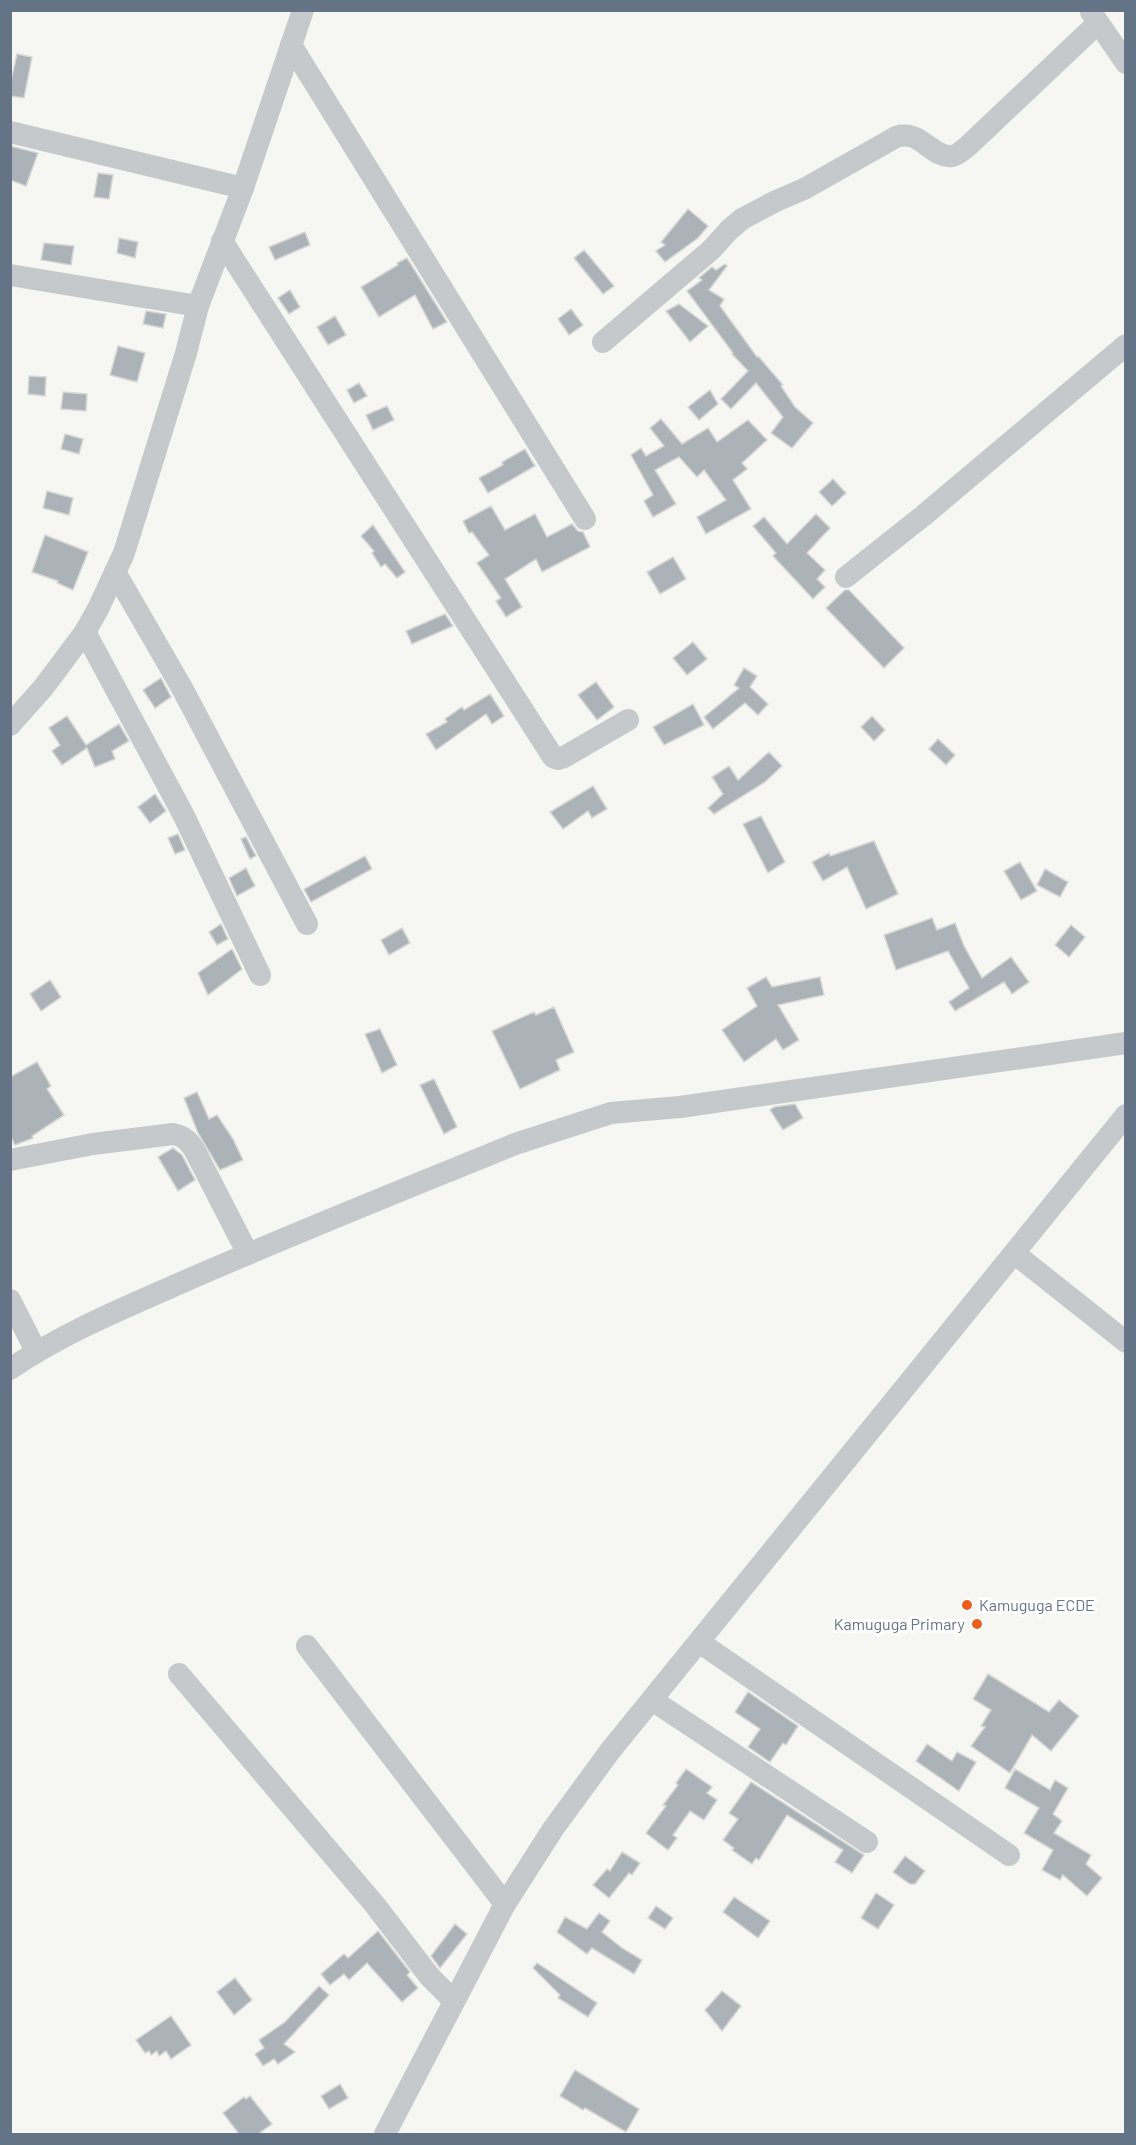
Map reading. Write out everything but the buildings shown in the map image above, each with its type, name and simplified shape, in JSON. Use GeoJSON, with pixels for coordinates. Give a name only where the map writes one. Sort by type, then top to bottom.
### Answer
{"type":"FeatureCollection","features":[{"type":"Feature","properties":{"kind":"street"},"geometry":{"type":"LineString","coordinates":[[10,725],[43,688],[85,632],[124,553],[186,353],[198,306],[243,188],[303,10]]}},
{"type":"Feature","properties":{"kind":"street"},"geometry":{"type":"LineString","coordinates":[[603,342],[711,250],[742,219],[804,189],[903,134],[910,135],[944,155],[950,157],[957,154],[968,146],[1094,17],[1125,63]]}},
{"type":"Feature","properties":{"kind":"street"},"geometry":{"type":"LineString","coordinates":[[291,45],[585,519]]}},
{"type":"Feature","properties":{"kind":"street"},"geometry":{"type":"LineString","coordinates":[[10,132],[243,188]]}},
{"type":"Feature","properties":{"kind":"street"},"geometry":{"type":"LineString","coordinates":[[222,241],[553,757],[558,759],[564,757],[628,720]]}},
{"type":"Feature","properties":{"kind":"street"},"geometry":{"type":"LineString","coordinates":[[10,275],[198,306]]}},
{"type":"Feature","properties":{"kind":"street"},"geometry":{"type":"LineString","coordinates":[[846,577],[923,516],[1125,345]]}},
{"type":"Feature","properties":{"kind":"street"},"geometry":{"type":"LineString","coordinates":[[115,572],[182,688],[307,924]]}},
{"type":"Feature","properties":{"kind":"street"},"geometry":{"type":"LineString","coordinates":[[85,632],[183,814],[260,975]]}},
{"type":"Feature","properties":{"kind":"street"},"geometry":{"type":"LineString","coordinates":[[10,1369],[36,1351],[76,1330],[248,1254],[515,1144],[611,1113],[680,1107],[1125,1043]]}},
{"type":"Feature","properties":{"kind":"street"},"geometry":{"type":"LineString","coordinates":[[385,2134],[506,1904],[553,1829],[610,1751],[1125,1115]]}},
{"type":"Feature","properties":{"kind":"street"},"geometry":{"type":"LineString","coordinates":[[10,1160],[93,1144],[180,1135],[190,1143],[195,1151],[248,1254]]}},
{"type":"Feature","properties":{"kind":"street"},"geometry":{"type":"LineString","coordinates":[[1014,1253],[1125,1342]]}},
{"type":"Feature","properties":{"kind":"street"},"geometry":{"type":"LineString","coordinates":[[10,1300],[36,1351]]}},
{"type":"Feature","properties":{"kind":"street"},"geometry":{"type":"LineString","coordinates":[[699,1642],[1009,1855]]}},
{"type":"Feature","properties":{"kind":"street"},"geometry":{"type":"LineString","coordinates":[[307,1646],[506,1904]]}},
{"type":"Feature","properties":{"kind":"street"},"geometry":{"type":"LineString","coordinates":[[179,1674],[375,1905],[430,1977],[454,2001]]}},
{"type":"Feature","properties":{"kind":"street"},"geometry":{"type":"LineString","coordinates":[[652,1700],[867,1842]]}},
{"type":"Feature","properties":{"kind":"place","name":"Kamuguga ECDE"},"geometry":{"type":"Point","coordinates":[967,1605]}},
{"type":"Feature","properties":{"kind":"place","name":"Kamuguga Primary"},"geometry":{"type":"Point","coordinates":[977,1624]}}]}
